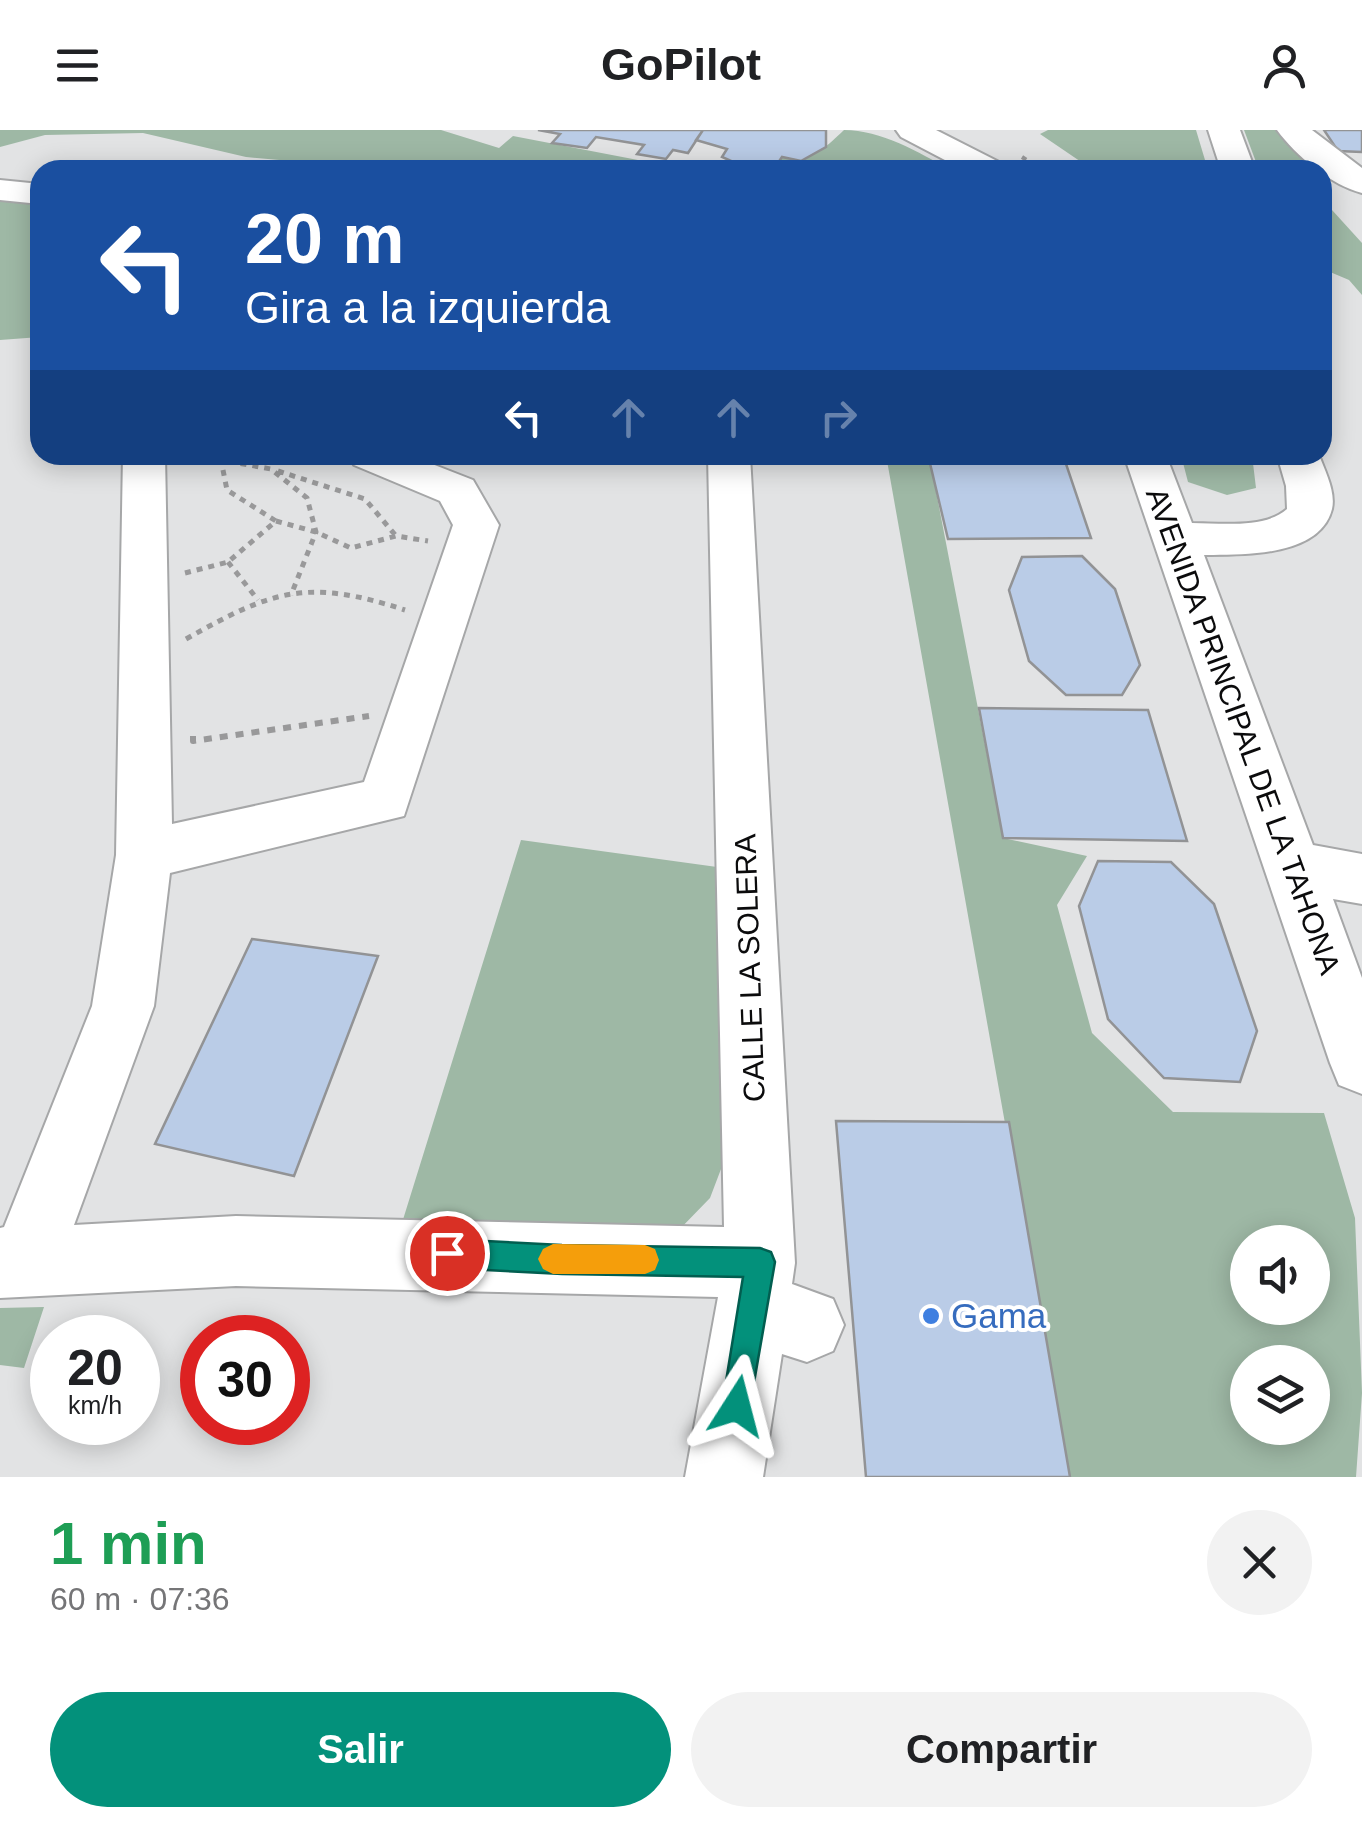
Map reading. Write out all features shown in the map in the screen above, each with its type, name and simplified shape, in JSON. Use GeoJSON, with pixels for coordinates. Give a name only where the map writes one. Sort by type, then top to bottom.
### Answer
{"type":"FeatureCollection","features":[{"type":"Feature","properties":{"kind":"street"},"geometry":{"type":"LineString","coordinates":[[912,130],[970,160]]}},
{"type":"Feature","properties":{"kind":"street"},"geometry":{"type":"LineString","coordinates":[[1224,130],[1234,160]]}},
{"type":"Feature","properties":{"kind":"street"},"geometry":{"type":"LineString","coordinates":[[1293,130],[1327,160]]}},
{"type":"Feature","properties":{"kind":"street"},"geometry":{"type":"LineString","coordinates":[[1332,164],[1362,183]]}},
{"type":"Feature","properties":{"kind":"street"},"geometry":{"type":"LineString","coordinates":[[0,190],[30,193]]}},
{"type":"Feature","properties":{"kind":"street"},"geometry":{"type":"LineString","coordinates":[[144,465],[144,855],[123,1006],[13,1263],[233,1251],[484,1253],[562,1260],[773,1299]]}},
{"type":"Feature","properties":{"kind":"street"},"geometry":{"type":"LineString","coordinates":[[144,855],[386,800],[476,525],[457,491],[393,465]]}},
{"type":"Feature","properties":{"kind":"street","name":"CALLE LA SOLERA"},"geometry":{"type":"LineString","coordinates":[[724,1477],[773,1299],[730,465]]}},
{"type":"Feature","properties":{"kind":"street","name":"AVENIDA PRINCIPAL DE LA TAHONA"},"geometry":{"type":"LineString","coordinates":[[1148,465],[1362,1063]]}},
{"type":"Feature","properties":{"kind":"street"},"geometry":{"type":"LineString","coordinates":[[1174,539],[1291,530],[1306,519],[1310,506],[1300,465]]}},
{"type":"Feature","properties":{"kind":"street"},"geometry":{"type":"LineString","coordinates":[[1292,867],[1362,879]]}},
{"type":"Feature","properties":{"kind":"path"},"geometry":{"type":"LineString","coordinates":[[222,465],[227,490],[276,521],[316,532],[351,548],[396,536],[444,544]]}},
{"type":"Feature","properties":{"kind":"path"},"geometry":{"type":"LineString","coordinates":[[250,465],[364,499],[396,536]]}},
{"type":"Feature","properties":{"kind":"path"},"geometry":{"type":"LineString","coordinates":[[271,469],[307,498],[316,532],[291,596]]}},
{"type":"Feature","properties":{"kind":"path"},"geometry":{"type":"LineString","coordinates":[[180,574],[228,562],[276,521]]}},
{"type":"Feature","properties":{"kind":"path"},"geometry":{"type":"LineString","coordinates":[[228,562],[258,600]]}},
{"type":"Feature","properties":{"kind":"path"},"geometry":{"type":"LineString","coordinates":[[184,640],[258,600],[291,596],[374,598],[416,614]]}},
{"type":"Feature","properties":{"kind":"path"},"geometry":{"type":"LineString","coordinates":[[183,624],[186,657]]}},
{"type":"Feature","properties":{"kind":"path"},"geometry":{"type":"LineString","coordinates":[[192,724],[193,741],[388,714]]}},
{"type":"Feature","properties":{"kind":"green space"},"geometry":{"type":"Polygon","coordinates":[[[0,130],[441,130],[499,148],[513,136],[638,160],[279,160],[246,157],[143,133],[45,135],[0,147],[0,130]]]}},
{"type":"Feature","properties":{"kind":"green space"},"geometry":{"type":"Polygon","coordinates":[[[844,130],[858,131],[886,138],[932,160],[780,160],[816,153],[844,130]]]}},
{"type":"Feature","properties":{"kind":"green space"},"geometry":{"type":"Polygon","coordinates":[[[1048,130],[1196,130],[1205,160],[1078,160],[1040,134],[1048,130]]]}},
{"type":"Feature","properties":{"kind":"green space"},"geometry":{"type":"Polygon","coordinates":[[[1244,130],[1293,130],[1315,160],[1255,160],[1244,130]]]}},
{"type":"Feature","properties":{"kind":"green space"},"geometry":{"type":"Polygon","coordinates":[[[0,181],[30,188],[30,338],[0,340],[0,181]]]}},
{"type":"Feature","properties":{"kind":"green space"},"geometry":{"type":"Polygon","coordinates":[[[1332,210],[1362,243],[1362,295],[1349,280],[1332,273],[1332,210]]]}},
{"type":"Feature","properties":{"kind":"green space"},"geometry":{"type":"Polygon","coordinates":[[[888,465],[931,465],[1003,838],[1087,856],[1057,905],[1092,1033],[1173,1112],[1324,1113],[1355,1218],[1362,1393],[1356,1477],[1068,1477],[888,465]]]}},
{"type":"Feature","properties":{"kind":"green space"},"geometry":{"type":"Polygon","coordinates":[[[1184,465],[1253,465],[1256,488],[1227,495],[1188,482],[1184,465]]]}},
{"type":"Feature","properties":{"kind":"green space"},"geometry":{"type":"Polygon","coordinates":[[[521,840],[717,867],[729,1148],[710,1198],[676,1233],[401,1226],[521,840]]]}},
{"type":"Feature","properties":{"kind":"green space"},"geometry":{"type":"Polygon","coordinates":[[[44,1307],[41,1315],[30,1315],[30,1350],[24,1368],[0,1365],[0,1308],[44,1307]]]}},
{"type":"Feature","properties":{"kind":"building"},"geometry":{"type":"Polygon","coordinates":[[[538,130],[703,130],[688,153],[673,150],[666,159],[637,154],[644,145],[596,137],[587,148],[552,143],[560,134],[538,130]]]}},
{"type":"Feature","properties":{"kind":"building"},"geometry":{"type":"Polygon","coordinates":[[[703,130],[826,130],[826,147],[803,160],[729,160],[722,157],[727,149],[696,140],[703,130]]]}},
{"type":"Feature","properties":{"kind":"building"},"geometry":{"type":"Polygon","coordinates":[[[1324,130],[1362,130],[1362,152],[1338,151],[1324,130]]]}},
{"type":"Feature","properties":{"kind":"building"},"geometry":{"type":"Polygon","coordinates":[[[930,465],[1066,465],[1091,538],[948,539],[930,465]]]}},
{"type":"Feature","properties":{"kind":"building"},"geometry":{"type":"Polygon","coordinates":[[[1082,556],[1115,589],[1140,665],[1122,695],[1066,695],[1029,661],[1009,590],[1022,557],[1082,556]]]}},
{"type":"Feature","properties":{"kind":"building"},"geometry":{"type":"Polygon","coordinates":[[[979,708],[1148,710],[1187,841],[1003,838],[979,708]]]}},
{"type":"Feature","properties":{"kind":"building"},"geometry":{"type":"Polygon","coordinates":[[[1098,861],[1171,862],[1214,904],[1257,1031],[1240,1082],[1164,1078],[1108,1019],[1079,906],[1098,861]]]}},
{"type":"Feature","properties":{"kind":"building"},"geometry":{"type":"Polygon","coordinates":[[[252,939],[378,956],[294,1176],[155,1144],[252,939]]]}},
{"type":"Feature","properties":{"kind":"building"},"geometry":{"type":"Polygon","coordinates":[[[836,1121],[1009,1122],[1070,1477],[866,1477],[836,1121]]]}},
{"type":"Feature","properties":{"kind":"slow traffic"},"geometry":{"type":"LineString","coordinates":[[553,1259],[645,1260]]}},
{"type":"Feature","properties":{"kind":"place","name":"Gama"},"geometry":{"type":"Point","coordinates":[931,1316]}},
{"type":"Feature","properties":{"kind":"route"},"geometry":{"type":"LineString","coordinates":[[447,1253],[562,1260],[760,1262],[737,1406]]}}]}
